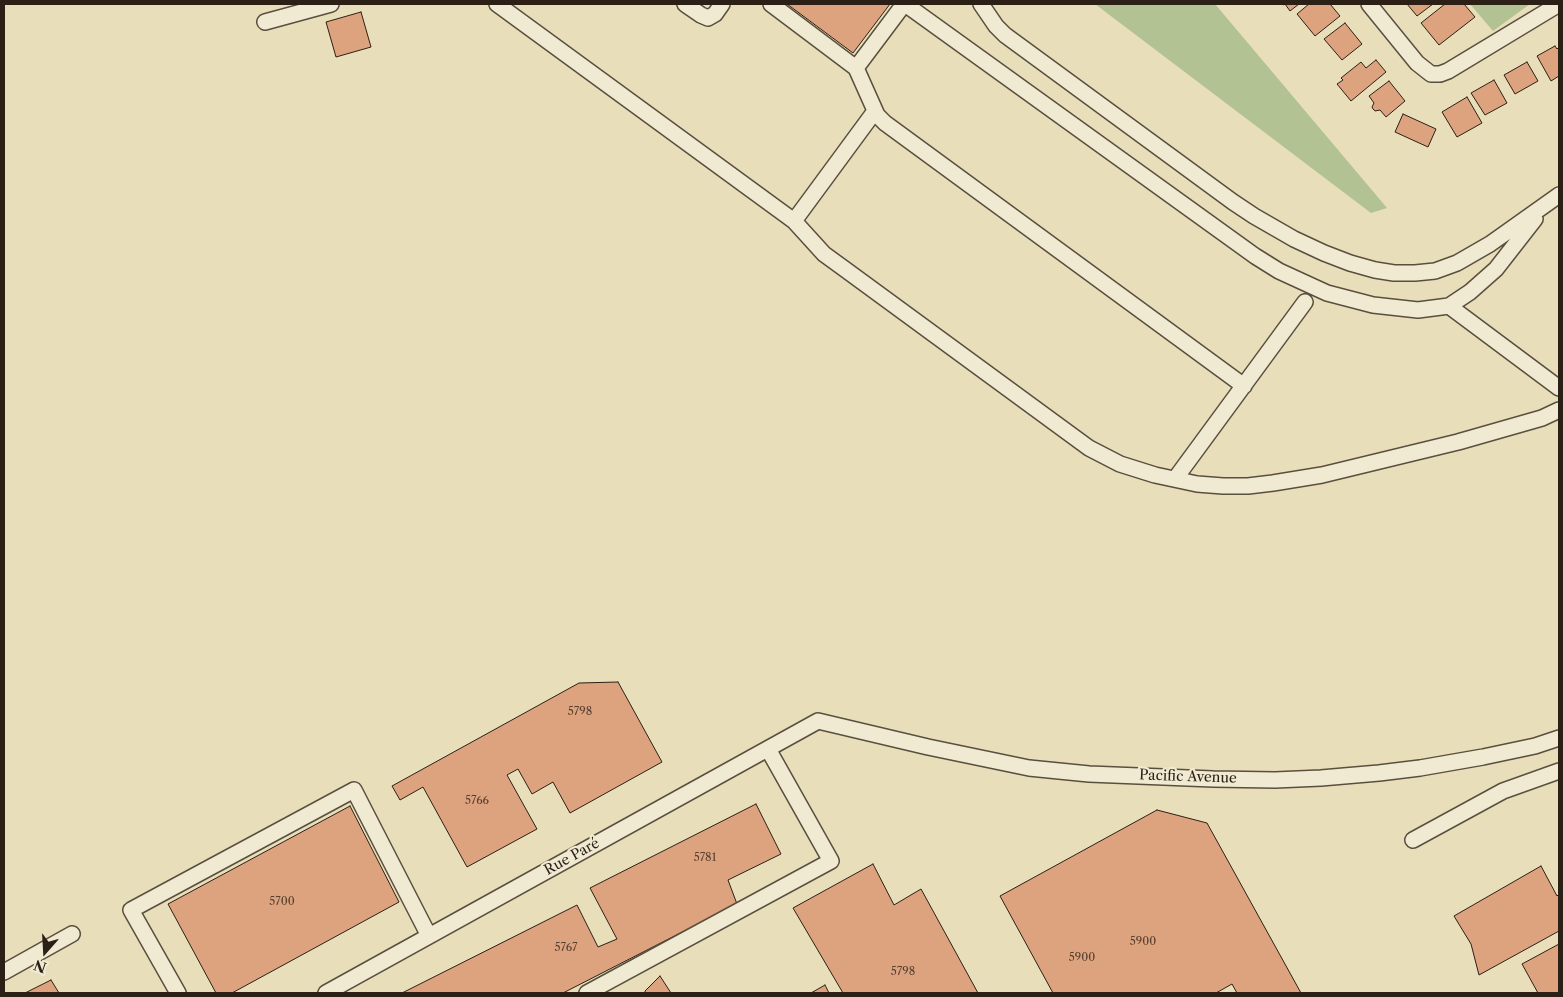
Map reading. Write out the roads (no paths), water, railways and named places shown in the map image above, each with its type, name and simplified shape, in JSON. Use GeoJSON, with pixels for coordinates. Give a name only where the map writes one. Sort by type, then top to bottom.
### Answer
{"type":"FeatureCollection","features":[{"type":"Feature","properties":{"kind":"street"},"geometry":{"type":"LineString","coordinates":[[265,22],[331,4]]}},
{"type":"Feature","properties":{"kind":"street"},"geometry":{"type":"LineString","coordinates":[[497,4],[794,222],[824,254],[1089,448],[1120,464],[1155,476],[1197,484],[1248,486],[1322,474],[1458,442],[1502,431],[1542,418],[1559,410]]}},
{"type":"Feature","properties":{"kind":"street"},"geometry":{"type":"LineString","coordinates":[[685,4],[708,18],[715,14],[722,4]]}},
{"type":"Feature","properties":{"kind":"street"},"geometry":{"type":"LineString","coordinates":[[771,4],[856,68],[880,119],[1244,386]]}},
{"type":"Feature","properties":{"kind":"street"},"geometry":{"type":"LineString","coordinates":[[856,68],[904,4],[1255,256],[1279,271],[1327,292],[1373,305],[1418,310],[1449,306],[1477,286],[1496,269],[1546,205]]}},
{"type":"Feature","properties":{"kind":"street"},"geometry":{"type":"LineString","coordinates":[[981,4],[992,21],[1005,35],[1233,202],[1294,239],[1324,253],[1350,262],[1375,270],[1394,273],[1436,271],[1457,263],[1490,244],[1559,195]]}},
{"type":"Feature","properties":{"kind":"street"},"geometry":{"type":"LineString","coordinates":[[1369,4],[1417,63],[1431,74],[1440,74],[1448,71],[1559,4]]}},
{"type":"Feature","properties":{"kind":"street"},"geometry":{"type":"LineString","coordinates":[[794,222],[875,111]]}},
{"type":"Feature","properties":{"kind":"street"},"geometry":{"type":"LineString","coordinates":[[1175,479],[1305,302]]}},
{"type":"Feature","properties":{"kind":"street"},"geometry":{"type":"LineString","coordinates":[[1449,306],[1559,388]]}},
{"type":"Feature","properties":{"kind":"street","name":"Pacific Avenue"},"geometry":{"type":"LineString","coordinates":[[818,721],[1029,768],[1089,774],[1213,779],[1275,780],[1379,773],[1483,757],[1535,746],[1559,738]]}},
{"type":"Feature","properties":{"kind":"street","name":"Rue Paré"},"geometry":{"type":"LineString","coordinates":[[326,993],[349,988],[429,936],[818,721]]}},
{"type":"Feature","properties":{"kind":"street"},"geometry":{"type":"LineString","coordinates":[[587,993],[831,862],[768,749]]}},
{"type":"Feature","properties":{"kind":"street"},"geometry":{"type":"LineString","coordinates":[[1413,840],[1503,791],[1559,771]]}},
{"type":"Feature","properties":{"kind":"street"},"geometry":{"type":"LineString","coordinates":[[178,993],[131,910],[354,790],[429,936]]}},
{"type":"Feature","properties":{"kind":"street"},"geometry":{"type":"LineString","coordinates":[[4,972],[72,934]]}}]}
